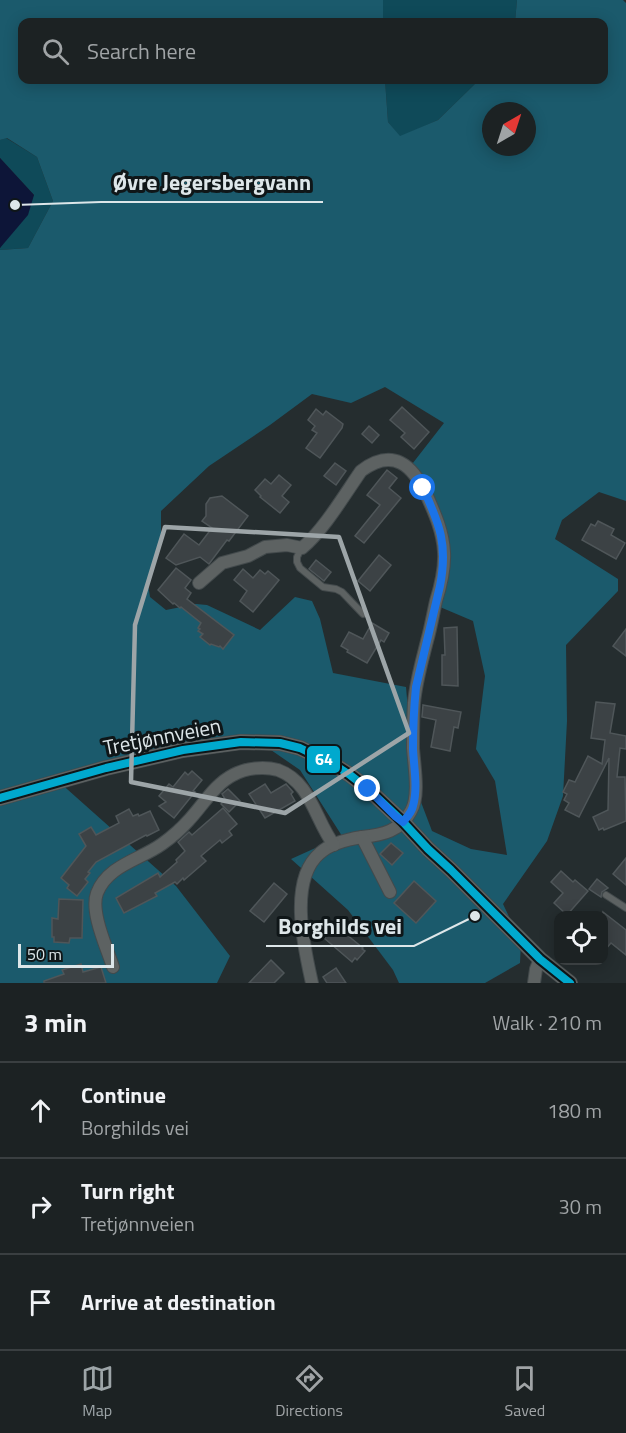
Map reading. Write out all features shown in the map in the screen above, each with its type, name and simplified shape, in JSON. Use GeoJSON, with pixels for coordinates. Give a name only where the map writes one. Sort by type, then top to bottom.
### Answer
{"type":"FeatureCollection","features":[{"type":"Feature","properties":{"kind":"street"},"geometry":{"type":"LineString","coordinates":[[199,583],[216,566],[248,556],[265,547],[287,545],[302,548],[319,531],[361,471],[371,463],[386,459],[408,467],[416,476],[436,516],[441,533],[444,570],[414,703],[413,750],[416,785],[414,805],[403,822],[387,833],[334,845],[320,853],[311,863],[304,877],[301,908],[304,947],[312,983]]}},
{"type":"Feature","properties":{"kind":"street","name":"Tretjønnveien"},"geometry":{"type":"LineString","coordinates":[[0,798],[106,768],[174,752],[241,742],[280,743],[300,748],[333,764],[368,789],[540,959],[570,983]]}},
{"type":"Feature","properties":{"kind":"street"},"geometry":{"type":"LineString","coordinates":[[113,967],[95,910],[99,888],[118,868],[159,847],[178,832],[216,789],[232,775],[264,768],[287,775],[300,784],[305,791],[322,827],[334,845]]}},
{"type":"Feature","properties":{"kind":"street"},"geometry":{"type":"LineString","coordinates":[[362,837],[390,892]]}},
{"type":"Feature","properties":{"kind":"street"},"geometry":{"type":"LineString","coordinates":[[534,983],[540,959]]}},
{"type":"Feature","properties":{"kind":"lane"},"geometry":{"type":"LineString","coordinates":[[302,548],[297,557],[300,568],[324,587],[342,592],[363,614]]}},
{"type":"Feature","properties":{"kind":"lane"},"geometry":{"type":"LineString","coordinates":[[606,895],[626,908]]}},
{"type":"Feature","properties":{"kind":"highlighted area"},"geometry":{"type":"Polygon","coordinates":[[[165,527],[339,537],[409,733],[285,813],[131,782],[135,625],[165,527]]]}},
{"type":"Feature","properties":{"kind":"shaded area"},"geometry":{"type":"Polygon","coordinates":[[[0,0],[383,0],[383,18],[18,18],[18,84],[385,84],[388,122],[400,136],[438,120],[475,84],[608,84],[608,18],[515,18],[517,0],[623,0],[626,3],[626,501],[599,492],[562,520],[555,539],[618,579],[618,591],[566,645],[567,721],[563,796],[547,841],[503,904],[521,942],[520,963],[485,983],[399,983],[393,970],[348,910],[291,859],[342,836],[300,770],[255,739],[58,781],[176,886],[230,956],[217,983],[0,983],[0,250],[28,248],[53,201],[37,157],[7,138],[0,140],[0,0]],[[385,387],[351,403],[312,394],[209,466],[161,511],[161,546],[148,584],[150,597],[166,610],[196,604],[207,605],[260,630],[295,597],[312,601],[320,619],[333,673],[406,687],[416,789],[432,831],[471,849],[507,855],[495,781],[476,749],[485,676],[473,621],[440,607],[437,531],[409,468],[444,423],[385,387]]]}},
{"type":"Feature","properties":{"kind":"shaded area"},"geometry":{"type":"Polygon","coordinates":[[[383,0],[517,0],[515,18],[383,18],[383,0]]]}},
{"type":"Feature","properties":{"kind":"shaded area"},"geometry":{"type":"Polygon","coordinates":[[[385,84],[475,84],[438,120],[400,137],[388,122],[385,84]]]}},
{"type":"Feature","properties":{"kind":"shaded area"},"geometry":{"type":"Polygon","coordinates":[[[6,138],[37,157],[53,201],[28,248],[0,250],[34,195],[0,158],[0,140],[6,138]]]}},
{"type":"Feature","properties":{"kind":"shaded area"},"geometry":{"type":"Polygon","coordinates":[[[0,158],[34,195],[28,215],[0,248],[0,158]]]}},
{"type":"Feature","properties":{"kind":"building"},"geometry":{"type":"Polygon","coordinates":[[[402,407],[429,432],[414,449],[401,437],[405,433],[390,420],[402,407]]]}},
{"type":"Feature","properties":{"kind":"building"},"geometry":{"type":"Polygon","coordinates":[[[316,409],[323,415],[326,411],[343,424],[320,458],[306,448],[317,433],[312,430],[315,426],[308,420],[316,409]]]}},
{"type":"Feature","properties":{"kind":"building"},"geometry":{"type":"Polygon","coordinates":[[[369,426],[379,435],[372,443],[362,434],[369,426]]]}},
{"type":"Feature","properties":{"kind":"building"},"geometry":{"type":"Polygon","coordinates":[[[335,463],[346,471],[336,485],[324,476],[335,463]]]}},
{"type":"Feature","properties":{"kind":"building"},"geometry":{"type":"Polygon","coordinates":[[[387,470],[397,478],[389,488],[401,498],[364,543],[355,536],[380,505],[367,495],[387,470]]]}},
{"type":"Feature","properties":{"kind":"building"},"geometry":{"type":"Polygon","coordinates":[[[279,475],[291,485],[282,496],[289,502],[280,513],[255,490],[265,479],[271,484],[279,475]]]}},
{"type":"Feature","properties":{"kind":"building"},"geometry":{"type":"Polygon","coordinates":[[[222,496],[248,516],[209,564],[200,557],[176,565],[166,558],[184,534],[199,545],[212,528],[202,521],[206,516],[206,504],[210,498],[222,496]]]}},
{"type":"Feature","properties":{"kind":"building"},"geometry":{"type":"Polygon","coordinates":[[[598,521],[614,529],[611,535],[625,543],[616,559],[582,540],[591,524],[595,526],[598,521]]]}},
{"type":"Feature","properties":{"kind":"building"},"geometry":{"type":"Polygon","coordinates":[[[379,555],[391,565],[370,591],[358,581],[379,555]]]}},
{"type":"Feature","properties":{"kind":"building"},"geometry":{"type":"Polygon","coordinates":[[[316,560],[331,572],[324,581],[309,569],[316,560]]]}},
{"type":"Feature","properties":{"kind":"building"},"geometry":{"type":"Polygon","coordinates":[[[176,568],[191,580],[185,588],[191,593],[187,599],[234,635],[223,649],[220,646],[210,645],[200,637],[203,634],[198,631],[201,623],[181,607],[173,604],[158,590],[176,568]]]}},
{"type":"Feature","properties":{"kind":"building"},"geometry":{"type":"Polygon","coordinates":[[[243,569],[253,578],[260,570],[265,574],[268,571],[279,580],[253,612],[240,601],[247,591],[234,580],[243,569]]]}},
{"type":"Feature","properties":{"kind":"building"},"geometry":{"type":"Polygon","coordinates":[[[372,623],[389,633],[384,642],[381,640],[367,663],[341,646],[349,632],[363,639],[372,623]]]}},
{"type":"Feature","properties":{"kind":"building"},"geometry":{"type":"Polygon","coordinates":[[[457,627],[458,686],[442,685],[442,655],[445,655],[444,628],[457,627]]]}},
{"type":"Feature","properties":{"kind":"building"},"geometry":{"type":"Polygon","coordinates":[[[626,629],[626,656],[613,646],[626,629]]]}},
{"type":"Feature","properties":{"kind":"building"},"geometry":{"type":"Polygon","coordinates":[[[596,702],[615,704],[610,733],[626,736],[626,749],[620,748],[617,777],[625,777],[626,821],[604,830],[603,828],[599,830],[593,817],[608,810],[609,758],[579,817],[565,810],[569,803],[564,800],[567,794],[563,792],[569,780],[575,782],[588,756],[602,764],[605,740],[591,738],[596,702]]]}},
{"type":"Feature","properties":{"kind":"building"},"geometry":{"type":"Polygon","coordinates":[[[423,705],[461,712],[458,728],[454,727],[450,751],[431,747],[436,720],[422,717],[423,705]]]}},
{"type":"Feature","properties":{"kind":"building"},"geometry":{"type":"Polygon","coordinates":[[[192,771],[202,780],[174,818],[159,806],[166,802],[159,796],[169,784],[173,787],[185,772],[188,775],[192,771]]]}},
{"type":"Feature","properties":{"kind":"building"},"geometry":{"type":"Polygon","coordinates":[[[265,784],[271,793],[286,784],[293,792],[291,794],[295,801],[265,818],[249,794],[265,784]]]}},
{"type":"Feature","properties":{"kind":"building"},"geometry":{"type":"Polygon","coordinates":[[[228,789],[240,801],[229,812],[221,804],[225,799],[222,794],[228,789]]]}},
{"type":"Feature","properties":{"kind":"building"},"geometry":{"type":"Polygon","coordinates":[[[223,808],[237,824],[229,831],[232,835],[222,843],[220,840],[201,856],[206,861],[184,880],[183,878],[177,884],[175,882],[155,893],[157,896],[124,913],[116,898],[158,873],[160,877],[177,862],[176,860],[185,851],[178,842],[189,832],[192,835],[223,808]]]}},
{"type":"Feature","properties":{"kind":"building"},"geometry":{"type":"Polygon","coordinates":[[[129,809],[133,816],[150,811],[159,830],[96,862],[85,879],[88,882],[77,896],[67,888],[69,885],[61,878],[86,846],[79,834],[91,827],[96,835],[119,823],[116,816],[129,809]]]}},
{"type":"Feature","properties":{"kind":"building"},"geometry":{"type":"Polygon","coordinates":[[[391,843],[403,853],[392,865],[380,854],[391,843]]]}},
{"type":"Feature","properties":{"kind":"building"},"geometry":{"type":"Polygon","coordinates":[[[626,858],[626,885],[613,874],[626,858]]]}},
{"type":"Feature","properties":{"kind":"building"},"geometry":{"type":"Polygon","coordinates":[[[561,871],[588,891],[570,911],[563,911],[554,903],[563,893],[551,882],[561,871]]]}},
{"type":"Feature","properties":{"kind":"building"},"geometry":{"type":"Polygon","coordinates":[[[597,879],[608,888],[602,892],[601,897],[589,889],[597,879]]]}},
{"type":"Feature","properties":{"kind":"building"},"geometry":{"type":"Polygon","coordinates":[[[414,881],[436,901],[416,923],[394,903],[414,881]]]}},
{"type":"Feature","properties":{"kind":"building"},"geometry":{"type":"Polygon","coordinates":[[[274,883],[287,894],[264,922],[250,911],[274,883]]]}},
{"type":"Feature","properties":{"kind":"building"},"geometry":{"type":"Polygon","coordinates":[[[59,899],[83,900],[82,938],[70,938],[69,943],[54,942],[52,918],[58,919],[59,899]]]}},
{"type":"Feature","properties":{"kind":"building"},"geometry":{"type":"Polygon","coordinates":[[[608,916],[626,930],[626,955],[611,943],[608,946],[608,916]]]}},
{"type":"Feature","properties":{"kind":"building"},"geometry":{"type":"Polygon","coordinates":[[[335,925],[365,951],[357,960],[355,958],[352,962],[324,938],[335,925]]]}},
{"type":"Feature","properties":{"kind":"building"},"geometry":{"type":"Polygon","coordinates":[[[271,960],[284,973],[274,983],[249,983],[271,960]]]}},
{"type":"Feature","properties":{"kind":"building"},"geometry":{"type":"Polygon","coordinates":[[[81,964],[83,972],[101,967],[106,983],[44,983],[44,981],[64,974],[62,970],[81,964]]]}},
{"type":"Feature","properties":{"kind":"building"},"geometry":{"type":"Polygon","coordinates":[[[336,968],[346,983],[327,983],[323,977],[336,968]]]}},
{"type":"Feature","properties":{"kind":"transit line","name":"64"},"geometry":{"type":"LineString","coordinates":[[0,798],[106,768],[183,750],[241,742],[280,743],[300,748],[333,764],[368,789],[540,959],[570,983]]}},
{"type":"Feature","properties":{"kind":"place","name":"Øvre Jegersbergvann"},"geometry":{"type":"Point","coordinates":[15,205]}},
{"type":"Feature","properties":{"kind":"place","name":"Borghilds vei"},"geometry":{"type":"Point","coordinates":[475,916]}},
{"type":"Feature","properties":{"kind":"route"},"geometry":{"type":"LineString","coordinates":[[368,789],[403,822],[411,812],[416,785],[413,750],[416,687],[444,570],[441,533],[423,488]]}}]}
